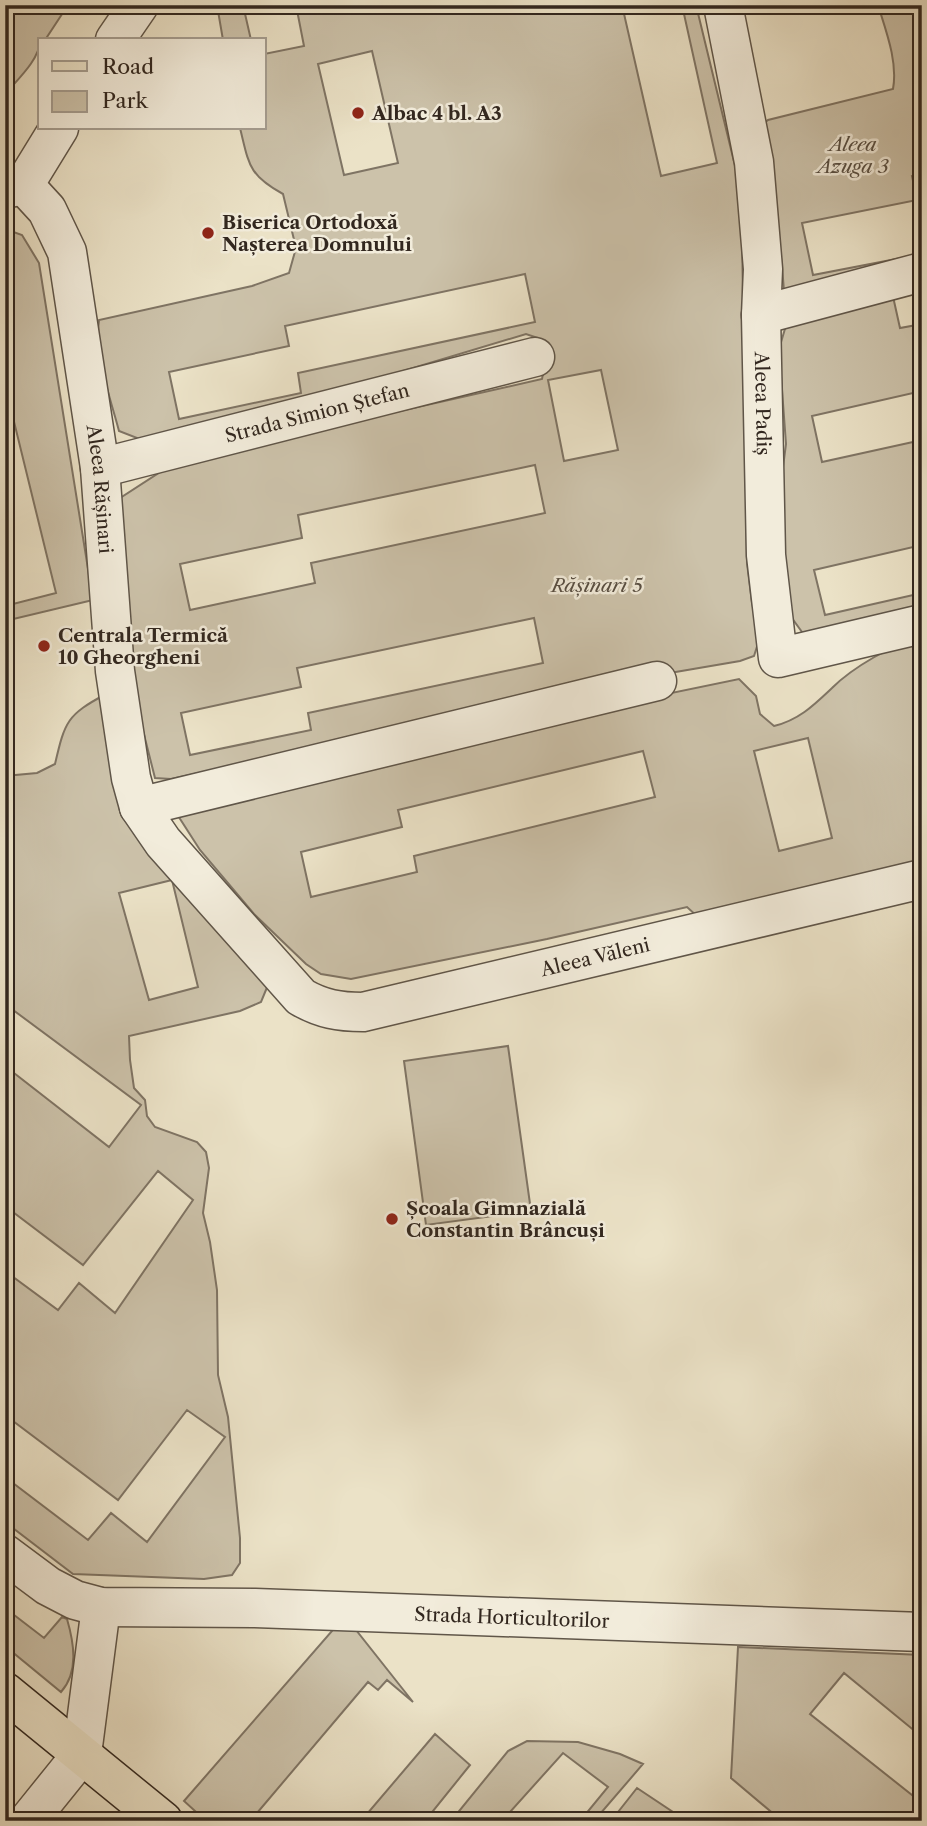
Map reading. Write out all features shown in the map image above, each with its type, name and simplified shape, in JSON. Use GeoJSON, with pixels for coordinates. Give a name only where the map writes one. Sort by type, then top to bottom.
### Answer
{"type":"FeatureCollection","features":[{"type":"Feature","properties":{"kind":"main road"},"geometry":{"type":"LineString","coordinates":[[5,1692],[163,1821]]}},
{"type":"Feature","properties":{"kind":"street"},"geometry":{"type":"LineString","coordinates":[[116,38],[139,5]]}},
{"type":"Feature","properties":{"kind":"street","name":"Aleea Padiș"},"geometry":{"type":"LineString","coordinates":[[723,5],[754,162],[763,269],[761,315],[766,555],[778,658],[922,624]]}},
{"type":"Feature","properties":{"kind":"street"},"geometry":{"type":"LineString","coordinates":[[15,187],[58,130]]}},
{"type":"Feature","properties":{"kind":"street","name":"Aleea Rășinari"},"geometry":{"type":"LineString","coordinates":[[15,187],[47,210],[67,252],[100,468],[115,671],[138,807],[163,842],[278,974]]}},
{"type":"Feature","properties":{"kind":"street"},"geometry":{"type":"LineString","coordinates":[[761,315],[922,272]]}},
{"type":"Feature","properties":{"kind":"street","name":"Strada Simion Ștefan"},"geometry":{"type":"LineString","coordinates":[[100,468],[535,357]]}},
{"type":"Feature","properties":{"kind":"street"},"geometry":{"type":"LineString","coordinates":[[138,807],[657,681]]}},
{"type":"Feature","properties":{"kind":"street","name":"Aleea Văleni"},"geometry":{"type":"LineString","coordinates":[[278,974],[301,997],[318,1007],[338,1012],[363,1012],[922,879]]}},
{"type":"Feature","properties":{"kind":"street","name":"Strada Horticultorilor"},"geometry":{"type":"LineString","coordinates":[[5,1554],[48,1586],[75,1600],[101,1607],[255,1608],[922,1632]]}},
{"type":"Feature","properties":{"kind":"street"},"geometry":{"type":"LineString","coordinates":[[28,1821],[82,1754],[101,1607]]}},
{"type":"Feature","properties":{"kind":"green space"},"geometry":{"type":"Polygon","coordinates":[[[5,5],[36,5],[38,10],[68,5],[46,38],[38,38],[38,49],[32,61],[6,93],[5,5]]]}},
{"type":"Feature","properties":{"kind":"green space"},"geometry":{"type":"Polygon","coordinates":[[[217,5],[243,5],[251,38],[223,38],[217,5]]]}},
{"type":"Feature","properties":{"kind":"green space","name":"Rășinari 5"},"geometry":{"type":"Polygon","coordinates":[[[296,5],[622,5],[661,176],[717,163],[682,5],[696,5],[736,170],[742,233],[747,563],[760,637],[754,656],[740,661],[617,682],[171,779],[155,778],[136,703],[114,502],[165,469],[280,438],[542,379],[544,369],[538,338],[526,334],[380,378],[142,440],[119,431],[101,362],[99,320],[252,286],[289,273],[296,248],[283,194],[256,174],[241,130],[266,130],[266,54],[304,46],[296,5]],[[372,51],[318,64],[344,175],[398,163],[372,51]],[[525,274],[285,326],[289,346],[169,372],[179,419],[301,393],[298,373],[535,322],[525,274]],[[601,370],[548,380],[564,461],[618,450],[601,370]],[[535,465],[298,515],[302,538],[180,564],[190,610],[315,583],[311,563],[545,513],[535,465]],[[534,618],[297,668],[301,687],[181,713],[190,755],[311,730],[308,713],[543,663],[534,618]]]}},
{"type":"Feature","properties":{"kind":"green space","name":"Aleea Azuga 3"},"geometry":{"type":"Polygon","coordinates":[[[878,5],[922,5],[922,174],[912,176],[917,200],[802,223],[813,275],[922,254],[784,293],[763,124],[768,120],[893,89],[893,57],[878,5]]]}},
{"type":"Feature","properties":{"kind":"green space"},"geometry":{"type":"Polygon","coordinates":[[[5,229],[22,235],[39,263],[93,600],[5,621],[5,606],[56,593],[5,385],[5,229]]]}},
{"type":"Feature","properties":{"kind":"green space"},"geometry":{"type":"Polygon","coordinates":[[[892,292],[900,328],[922,324],[922,391],[812,416],[822,462],[922,440],[922,545],[814,570],[825,615],[922,593],[922,618],[821,639],[802,632],[789,614],[785,582],[783,467],[786,444],[779,349],[787,322],[892,292]]]}},
{"type":"Feature","properties":{"kind":"green space"},"geometry":{"type":"Polygon","coordinates":[[[922,637],[922,874],[698,917],[687,907],[351,979],[321,974],[306,964],[254,914],[200,850],[175,811],[208,789],[739,679],[756,696],[760,714],[774,726],[806,711],[840,680],[862,665],[886,650],[922,637]],[[808,738],[754,751],[779,851],[832,838],[808,738]],[[643,751],[398,810],[402,827],[301,852],[311,897],[417,872],[414,856],[655,797],[643,751]]]}},
{"type":"Feature","properties":{"kind":"green space"},"geometry":{"type":"Polygon","coordinates":[[[106,694],[120,748],[268,985],[261,1002],[240,1011],[129,1036],[134,1088],[145,1100],[147,1116],[155,1127],[197,1142],[206,1152],[209,1168],[203,1213],[217,1290],[218,1375],[228,1417],[240,1563],[232,1575],[204,1579],[73,1574],[5,1522],[5,1477],[88,1540],[111,1513],[147,1542],[225,1437],[187,1410],[118,1500],[5,1415],[5,1271],[58,1310],[79,1283],[115,1313],[193,1200],[158,1171],[83,1265],[5,1206],[5,1066],[109,1147],[141,1105],[5,1004],[5,776],[37,773],[55,764],[65,728],[75,714],[106,694]],[[172,880],[119,893],[149,1000],[198,987],[172,880]]]}},
{"type":"Feature","properties":{"kind":"green space"},"geometry":{"type":"Polygon","coordinates":[[[508,1046],[531,1211],[426,1225],[404,1061],[508,1046]]]}},
{"type":"Feature","properties":{"kind":"green space"},"geometry":{"type":"Polygon","coordinates":[[[5,1608],[44,1638],[62,1617],[67,1619],[72,1638],[73,1666],[71,1676],[61,1692],[5,1646],[5,1608]]]}},
{"type":"Feature","properties":{"kind":"green space"},"geometry":{"type":"Polygon","coordinates":[[[338,1624],[352,1625],[413,1702],[387,1680],[378,1690],[368,1682],[257,1813],[265,1821],[206,1821],[184,1801],[338,1624]]]}},
{"type":"Feature","properties":{"kind":"green space"},"geometry":{"type":"Polygon","coordinates":[[[738,1647],[922,1655],[922,1737],[844,1673],[810,1714],[922,1803],[922,1821],[782,1821],[731,1778],[738,1647]]]}},
{"type":"Feature","properties":{"kind":"green space"},"geometry":{"type":"Polygon","coordinates":[[[435,1734],[470,1765],[425,1821],[361,1821],[435,1734]]]}},
{"type":"Feature","properties":{"kind":"green space"},"geometry":{"type":"Polygon","coordinates":[[[527,1741],[578,1742],[643,1764],[594,1821],[580,1821],[608,1787],[563,1753],[502,1821],[451,1821],[508,1751],[527,1741]]]}},
{"type":"Feature","properties":{"kind":"green space"},"geometry":{"type":"Polygon","coordinates":[[[637,1788],[679,1816],[675,1821],[611,1821],[637,1788]]]}},
{"type":"Feature","properties":{"kind":"place","name":"Albac 4 bl. A3"},"geometry":{"type":"Point","coordinates":[358,113]}},
{"type":"Feature","properties":{"kind":"place","name":"Biserica Ortodoxă Nașterea Domnului"},"geometry":{"type":"Point","coordinates":[208,233]}},
{"type":"Feature","properties":{"kind":"place","name":"Centrala Termică 10 Gheorgheni"},"geometry":{"type":"Point","coordinates":[44,646]}},
{"type":"Feature","properties":{"kind":"place","name":"Școala Gimnazială Constantin Brâncuși"},"geometry":{"type":"Point","coordinates":[392,1219]}}]}
